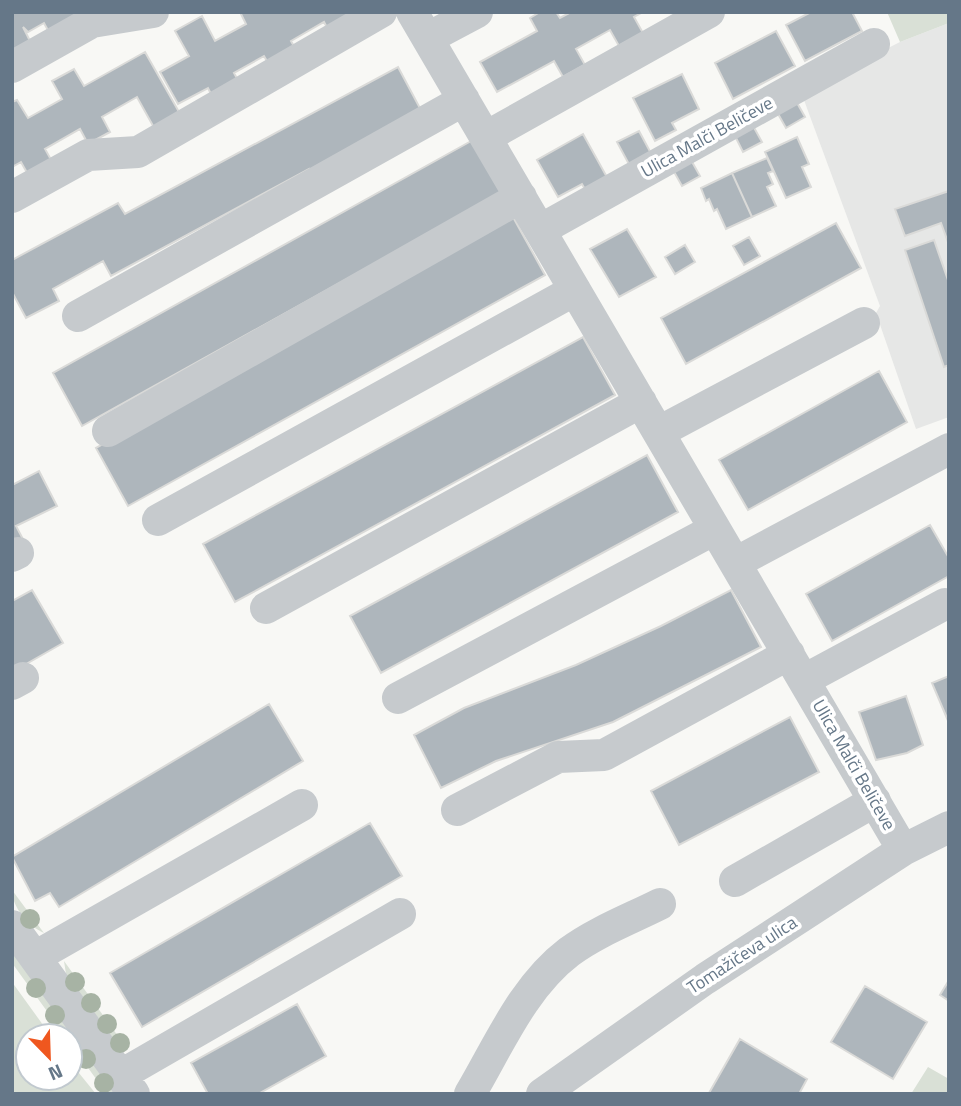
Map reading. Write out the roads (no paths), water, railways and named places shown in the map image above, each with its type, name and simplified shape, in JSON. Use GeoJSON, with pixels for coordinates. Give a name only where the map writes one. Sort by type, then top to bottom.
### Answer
{"type":"FeatureCollection","features":[{"type":"Feature","properties":{"kind":"street"},"geometry":{"type":"LineString","coordinates":[[12,67],[92,22],[153,12]]}},
{"type":"Feature","properties":{"kind":"street"},"geometry":{"type":"LineString","coordinates":[[12,197],[88,155],[138,152],[381,12]]}},
{"type":"Feature","properties":{"kind":"street","name":"Ulica Malči Beličeve"},"geometry":{"type":"LineString","coordinates":[[477,12],[420,25],[904,850]]}},
{"type":"Feature","properties":{"kind":"street"},"geometry":{"type":"LineString","coordinates":[[486,137],[709,12]]}},
{"type":"Feature","properties":{"kind":"street","name":"Ulica Malči Beličeve"},"geometry":{"type":"LineString","coordinates":[[540,230],[874,44]]}},
{"type":"Feature","properties":{"kind":"street"},"geometry":{"type":"LineString","coordinates":[[78,316],[464,100]]}},
{"type":"Feature","properties":{"kind":"street"},"geometry":{"type":"LineString","coordinates":[[108,431],[521,197]]}},
{"type":"Feature","properties":{"kind":"street"},"geometry":{"type":"LineString","coordinates":[[158,520],[575,290]]}},
{"type":"Feature","properties":{"kind":"street"},"geometry":{"type":"LineString","coordinates":[[659,432],[864,323]]}},
{"type":"Feature","properties":{"kind":"street"},"geometry":{"type":"LineString","coordinates":[[266,608],[641,402]]}},
{"type":"Feature","properties":{"kind":"street"},"geometry":{"type":"LineString","coordinates":[[736,563],[949,449]]}},
{"type":"Feature","properties":{"kind":"street"},"geometry":{"type":"LineString","coordinates":[[398,698],[715,529]]}},
{"type":"Feature","properties":{"kind":"street","name":"Ulica Malči Beličeve"},"geometry":{"type":"LineString","coordinates":[[796,667],[945,604]]}},
{"type":"Feature","properties":{"kind":"street"},"geometry":{"type":"LineString","coordinates":[[457,810],[558,757],[604,755],[796,667]]}},
{"type":"Feature","properties":{"kind":"street"},"geometry":{"type":"LineString","coordinates":[[736,881],[875,801]]}},
{"type":"Feature","properties":{"kind":"street"},"geometry":{"type":"LineString","coordinates":[[35,957],[302,805]]}},
{"type":"Feature","properties":{"kind":"street","name":"Tomažičeva ulica"},"geometry":{"type":"LineString","coordinates":[[542,1094],[705,979],[904,850],[949,827]]}},
{"type":"Feature","properties":{"kind":"street"},"geometry":{"type":"LineString","coordinates":[[470,1094],[544,974],[570,952],[607,929],[660,904]]}},
{"type":"Feature","properties":{"kind":"street"},"geometry":{"type":"LineString","coordinates":[[12,926],[127,1084],[400,914]]}}]}
